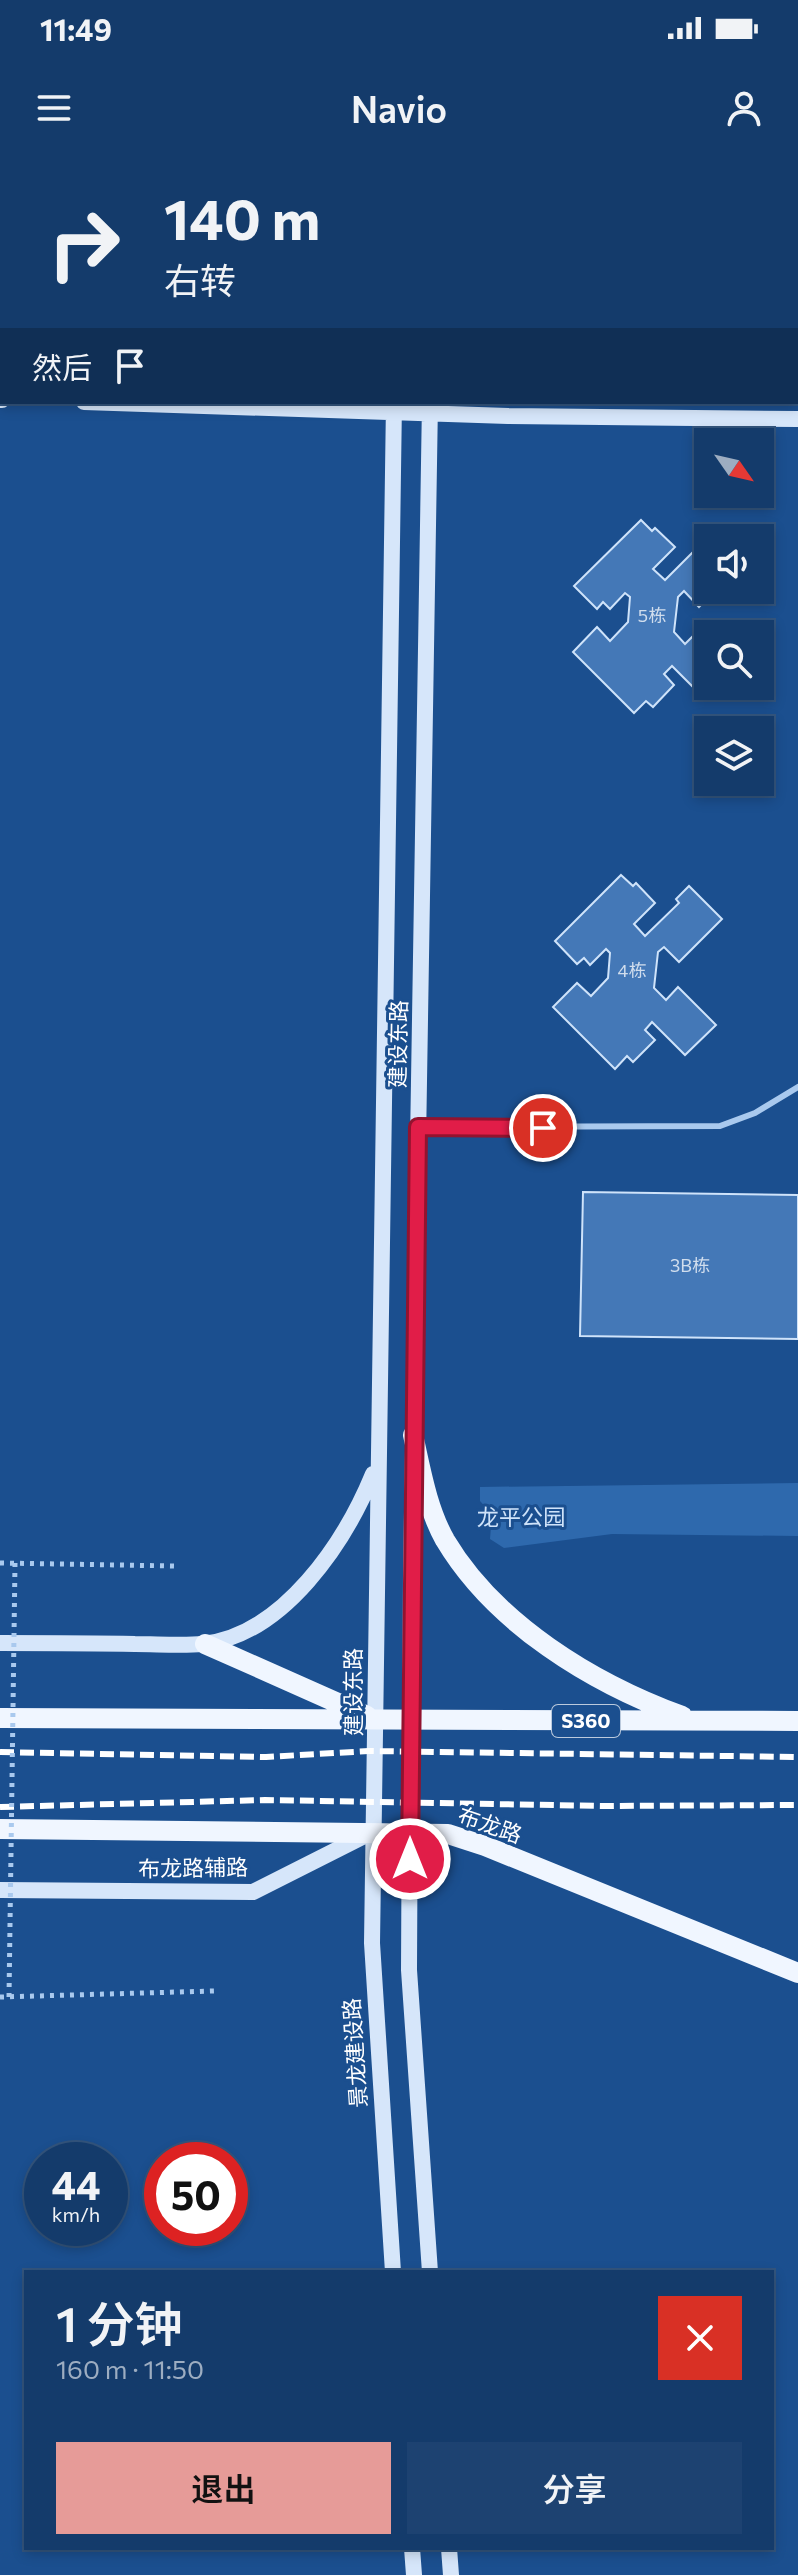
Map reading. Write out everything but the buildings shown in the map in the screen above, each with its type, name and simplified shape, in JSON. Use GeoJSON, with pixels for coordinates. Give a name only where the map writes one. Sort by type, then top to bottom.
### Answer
{"type":"FeatureCollection","features":[{"type":"Feature","properties":{"kind":"main road"},"geometry":{"type":"LineString","coordinates":[[208,404],[798,419]]}},
{"type":"Feature","properties":{"kind":"main road","name":"建设东路"},"geometry":{"type":"LineString","coordinates":[[373,1831],[394,407]]}},
{"type":"Feature","properties":{"kind":"main road","name":"建设东路"},"geometry":{"type":"LineString","coordinates":[[410,1831],[413,1435],[430,408]]}},
{"type":"Feature","properties":{"kind":"main road"},"geometry":{"type":"LineString","coordinates":[[413,1435],[430,1506],[444,1539],[489,1596],[538,1638],[608,1685],[697,1722]]}},
{"type":"Feature","properties":{"kind":"main road"},"geometry":{"type":"LineString","coordinates":[[0,1643],[205,1644],[242,1631],[276,1611],[305,1586],[334,1552],[357,1514],[377,1465]]}},
{"type":"Feature","properties":{"kind":"main road"},"geometry":{"type":"LineString","coordinates":[[205,1644],[375,1719]]}},
{"type":"Feature","properties":{"kind":"main road","name":"S360"},"geometry":{"type":"LineString","coordinates":[[0,1718],[798,1721]]}},
{"type":"Feature","properties":{"kind":"main road","name":"布龙路"},"geometry":{"type":"LineString","coordinates":[[0,1829],[410,1831],[448,1834],[485,1846],[798,1973]]}},
{"type":"Feature","properties":{"kind":"main road","name":"布龙路辅路"},"geometry":{"type":"LineString","coordinates":[[0,1890],[253,1892],[373,1831]]}},
{"type":"Feature","properties":{"kind":"main road","name":"景龙建设路"},"geometry":{"type":"LineString","coordinates":[[373,1831],[372,1976],[393,2270]]}},
{"type":"Feature","properties":{"kind":"main road"},"geometry":{"type":"LineString","coordinates":[[410,1831],[409,1970],[430,2270]]}},
{"type":"Feature","properties":{"kind":"main road"},"geometry":{"type":"LineString","coordinates":[[412,2550],[414,2575]]}},
{"type":"Feature","properties":{"kind":"main road"},"geometry":{"type":"LineString","coordinates":[[449,2550],[451,2575]]}},
{"type":"Feature","properties":{"kind":"lane"},"geometry":{"type":"LineString","coordinates":[[418,1127],[720,1126],[755,1113],[798,1087]]}},
{"type":"Feature","properties":{"kind":"path"},"geometry":{"type":"LineString","coordinates":[[0,1563],[176,1566]]}},
{"type":"Feature","properties":{"kind":"path"},"geometry":{"type":"LineString","coordinates":[[9,1997],[15,1563]]}},
{"type":"Feature","properties":{"kind":"path"},"geometry":{"type":"LineString","coordinates":[[0,1997],[214,1991]]}},
{"type":"Feature","properties":{"kind":"green space","name":"龙平公园"},"geometry":{"type":"Polygon","coordinates":[[[798,1483],[798,1536],[612,1534],[504,1548],[490,1539],[492,1514],[480,1501],[480,1487],[798,1483]]]}},
{"type":"Feature","properties":{"kind":"railway"},"geometry":{"type":"LineString","coordinates":[[0,1752],[266,1757],[369,1751],[798,1757]]}},
{"type":"Feature","properties":{"kind":"railway"},"geometry":{"type":"LineString","coordinates":[[0,1807],[265,1800],[604,1806],[798,1805]]}},
{"type":"Feature","properties":{"kind":"route"},"geometry":{"type":"LineString","coordinates":[[410,1859],[418,1127],[543,1128]]}}]}
